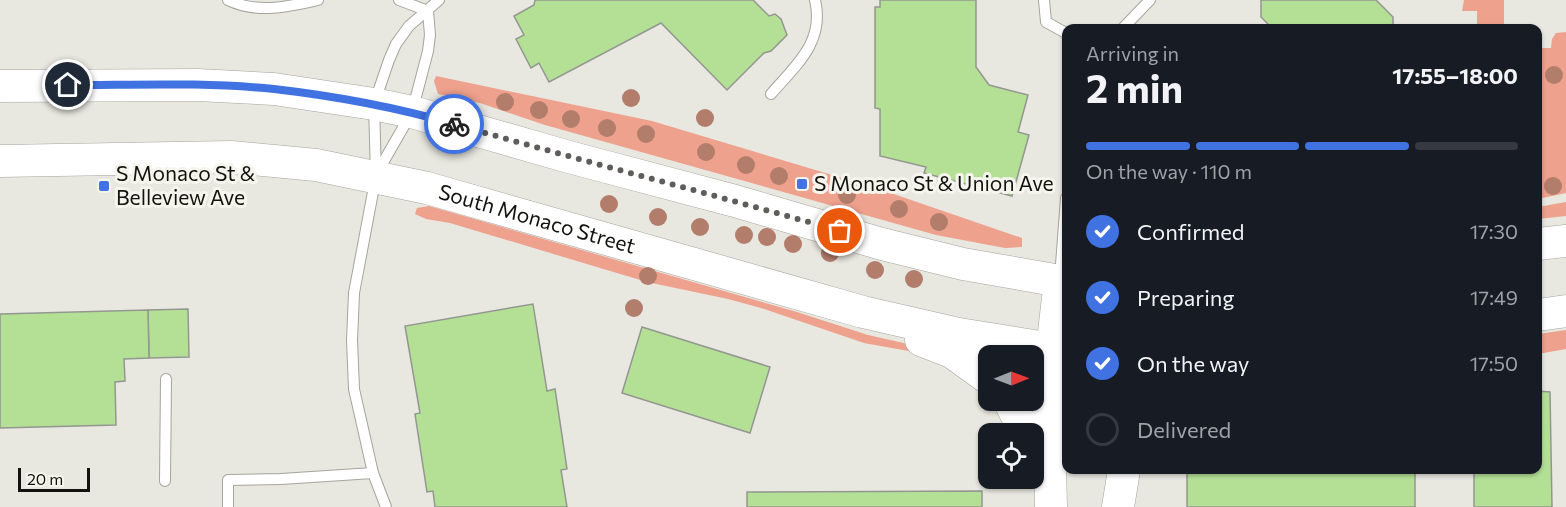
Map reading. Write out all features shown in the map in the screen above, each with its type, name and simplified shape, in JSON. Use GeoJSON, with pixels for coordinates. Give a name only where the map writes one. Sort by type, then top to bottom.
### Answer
{"type":"FeatureCollection","features":[{"type":"Feature","properties":{"kind":"main road"},"geometry":{"type":"LineString","coordinates":[[0,86],[198,85],[274,89],[374,104],[412,112],[735,201],[882,244],[963,264],[1062,281]]}},
{"type":"Feature","properties":{"kind":"main road","name":"South Monaco Street"},"geometry":{"type":"LineString","coordinates":[[0,161],[231,157],[316,165],[427,188],[835,304],[959,334],[1059,349]]}},
{"type":"Feature","properties":{"kind":"main road"},"geometry":{"type":"LineString","coordinates":[[1542,244],[1566,241]]}},
{"type":"Feature","properties":{"kind":"main road"},"geometry":{"type":"LineString","coordinates":[[1051,507],[1048,383],[1059,349],[1062,298]]}},
{"type":"Feature","properties":{"kind":"main road"},"geometry":{"type":"LineString","coordinates":[[835,304],[880,325],[952,352],[978,371]]}},
{"type":"Feature","properties":{"kind":"main road"},"geometry":{"type":"LineString","coordinates":[[1542,314],[1566,311]]}},
{"type":"Feature","properties":{"kind":"main road"},"geometry":{"type":"LineString","coordinates":[[1114,474],[1116,507]]}},
{"type":"Feature","properties":{"kind":"main road"},"geometry":{"type":"LineString","coordinates":[[1116,507],[1123,474]]}},
{"type":"Feature","properties":{"kind":"main road"},"geometry":{"type":"LineString","coordinates":[[1037,489],[1039,507]]}},
{"type":"Feature","properties":{"kind":"lane"},"geometry":{"type":"LineString","coordinates":[[228,0],[259,9],[286,7],[318,0]]}},
{"type":"Feature","properties":{"kind":"lane"},"geometry":{"type":"LineString","coordinates":[[399,0],[428,11]]}},
{"type":"Feature","properties":{"kind":"lane"},"geometry":{"type":"LineString","coordinates":[[386,507],[373,472],[354,389],[352,340],[354,293],[376,176],[374,104],[396,44],[409,26],[439,0]]}},
{"type":"Feature","properties":{"kind":"lane"},"geometry":{"type":"LineString","coordinates":[[771,94],[807,54],[818,27],[815,0]]}},
{"type":"Feature","properties":{"kind":"lane"},"geometry":{"type":"LineString","coordinates":[[1044,0],[1046,21],[1062,31]]}},
{"type":"Feature","properties":{"kind":"lane"},"geometry":{"type":"LineString","coordinates":[[1127,24],[1150,0]]}},
{"type":"Feature","properties":{"kind":"lane"},"geometry":{"type":"LineString","coordinates":[[376,176],[412,112],[428,51],[430,35],[428,11]]}},
{"type":"Feature","properties":{"kind":"lane"},"geometry":{"type":"LineString","coordinates":[[165,481],[166,379]]}},
{"type":"Feature","properties":{"kind":"lane"},"geometry":{"type":"LineString","coordinates":[[228,507],[228,480],[281,479],[373,472]]}},
{"type":"Feature","properties":{"kind":"shaded area"},"geometry":{"type":"Polygon","coordinates":[[[1464,0],[1504,0],[1504,24],[1477,24],[1477,11],[1462,11],[1464,0]]]}},
{"type":"Feature","properties":{"kind":"shaded area"},"geometry":{"type":"Polygon","coordinates":[[[1566,32],[1566,193],[1542,198],[1542,48],[1551,48],[1552,39],[1556,33],[1566,32]]]}},
{"type":"Feature","properties":{"kind":"shaded area"},"geometry":{"type":"Polygon","coordinates":[[[436,76],[652,121],[882,190],[1022,238],[1022,247],[1005,248],[936,235],[545,125],[480,103],[438,94],[434,81],[436,76]]]}},
{"type":"Feature","properties":{"kind":"shaded area"},"geometry":{"type":"Polygon","coordinates":[[[1566,202],[1566,216],[1542,219],[1542,206],[1566,202]]]}},
{"type":"Feature","properties":{"kind":"shaded area"},"geometry":{"type":"Polygon","coordinates":[[[429,206],[797,312],[868,335],[930,349],[978,380],[978,387],[932,358],[914,352],[864,343],[761,308],[647,282],[450,223],[426,219],[415,214],[417,208],[429,206]]]}},
{"type":"Feature","properties":{"kind":"shaded area"},"geometry":{"type":"Polygon","coordinates":[[[1566,330],[1566,349],[1542,353],[1542,333],[1566,330]]]}},
{"type":"Feature","properties":{"kind":"building"},"geometry":{"type":"Polygon","coordinates":[[[535,0],[753,0],[769,16],[775,14],[781,19],[787,35],[771,51],[764,53],[727,90],[661,23],[549,82],[539,63],[531,68],[516,39],[524,35],[514,16],[534,5],[535,0]]]}},
{"type":"Feature","properties":{"kind":"building"},"geometry":{"type":"Polygon","coordinates":[[[880,0],[976,0],[976,67],[989,85],[1028,95],[1018,132],[1029,135],[1012,196],[924,173],[926,167],[880,156],[880,109],[875,108],[875,7],[880,7],[880,0]]]}},
{"type":"Feature","properties":{"kind":"building"},"geometry":{"type":"Polygon","coordinates":[[[1261,0],[1376,0],[1393,17],[1393,24],[1268,24],[1261,17],[1261,0]]]}},
{"type":"Feature","properties":{"kind":"building"},"geometry":{"type":"Polygon","coordinates":[[[533,304],[547,391],[555,389],[567,469],[561,470],[567,507],[435,507],[433,491],[427,492],[415,414],[420,413],[405,326],[533,304]]]}},
{"type":"Feature","properties":{"kind":"building"},"geometry":{"type":"Polygon","coordinates":[[[188,309],[189,357],[149,358],[148,310],[188,309]]]}},
{"type":"Feature","properties":{"kind":"building"},"geometry":{"type":"Polygon","coordinates":[[[148,310],[149,358],[124,359],[125,381],[115,382],[116,425],[0,428],[0,314],[148,310]]]}},
{"type":"Feature","properties":{"kind":"building"},"geometry":{"type":"Polygon","coordinates":[[[642,327],[770,367],[750,433],[622,393],[642,327]]]}},
{"type":"Feature","properties":{"kind":"building"},"geometry":{"type":"Polygon","coordinates":[[[1542,391],[1550,392],[1552,507],[1474,507],[1474,474],[1542,474],[1542,391]]]}},
{"type":"Feature","properties":{"kind":"building"},"geometry":{"type":"Polygon","coordinates":[[[1187,474],[1415,474],[1415,507],[1187,507],[1187,474]]]}},
{"type":"Feature","properties":{"kind":"building"},"geometry":{"type":"Polygon","coordinates":[[[982,491],[982,507],[747,507],[747,492],[982,491]]]}},
{"type":"Feature","properties":{"kind":"way so far"},"geometry":{"type":"LineString","coordinates":[[454,124],[840,231]]}},
{"type":"Feature","properties":{"kind":"place","name":"S Monaco St & Union Ave"},"geometry":{"type":"Point","coordinates":[802,184]}},
{"type":"Feature","properties":{"kind":"place","name":"S Monaco St & Belleview Ave"},"geometry":{"type":"Point","coordinates":[104,186]}},
{"type":"Feature","properties":{"kind":"route"},"geometry":{"type":"LineString","coordinates":[[68,85],[198,85],[274,89],[374,104],[454,124]]}}]}
